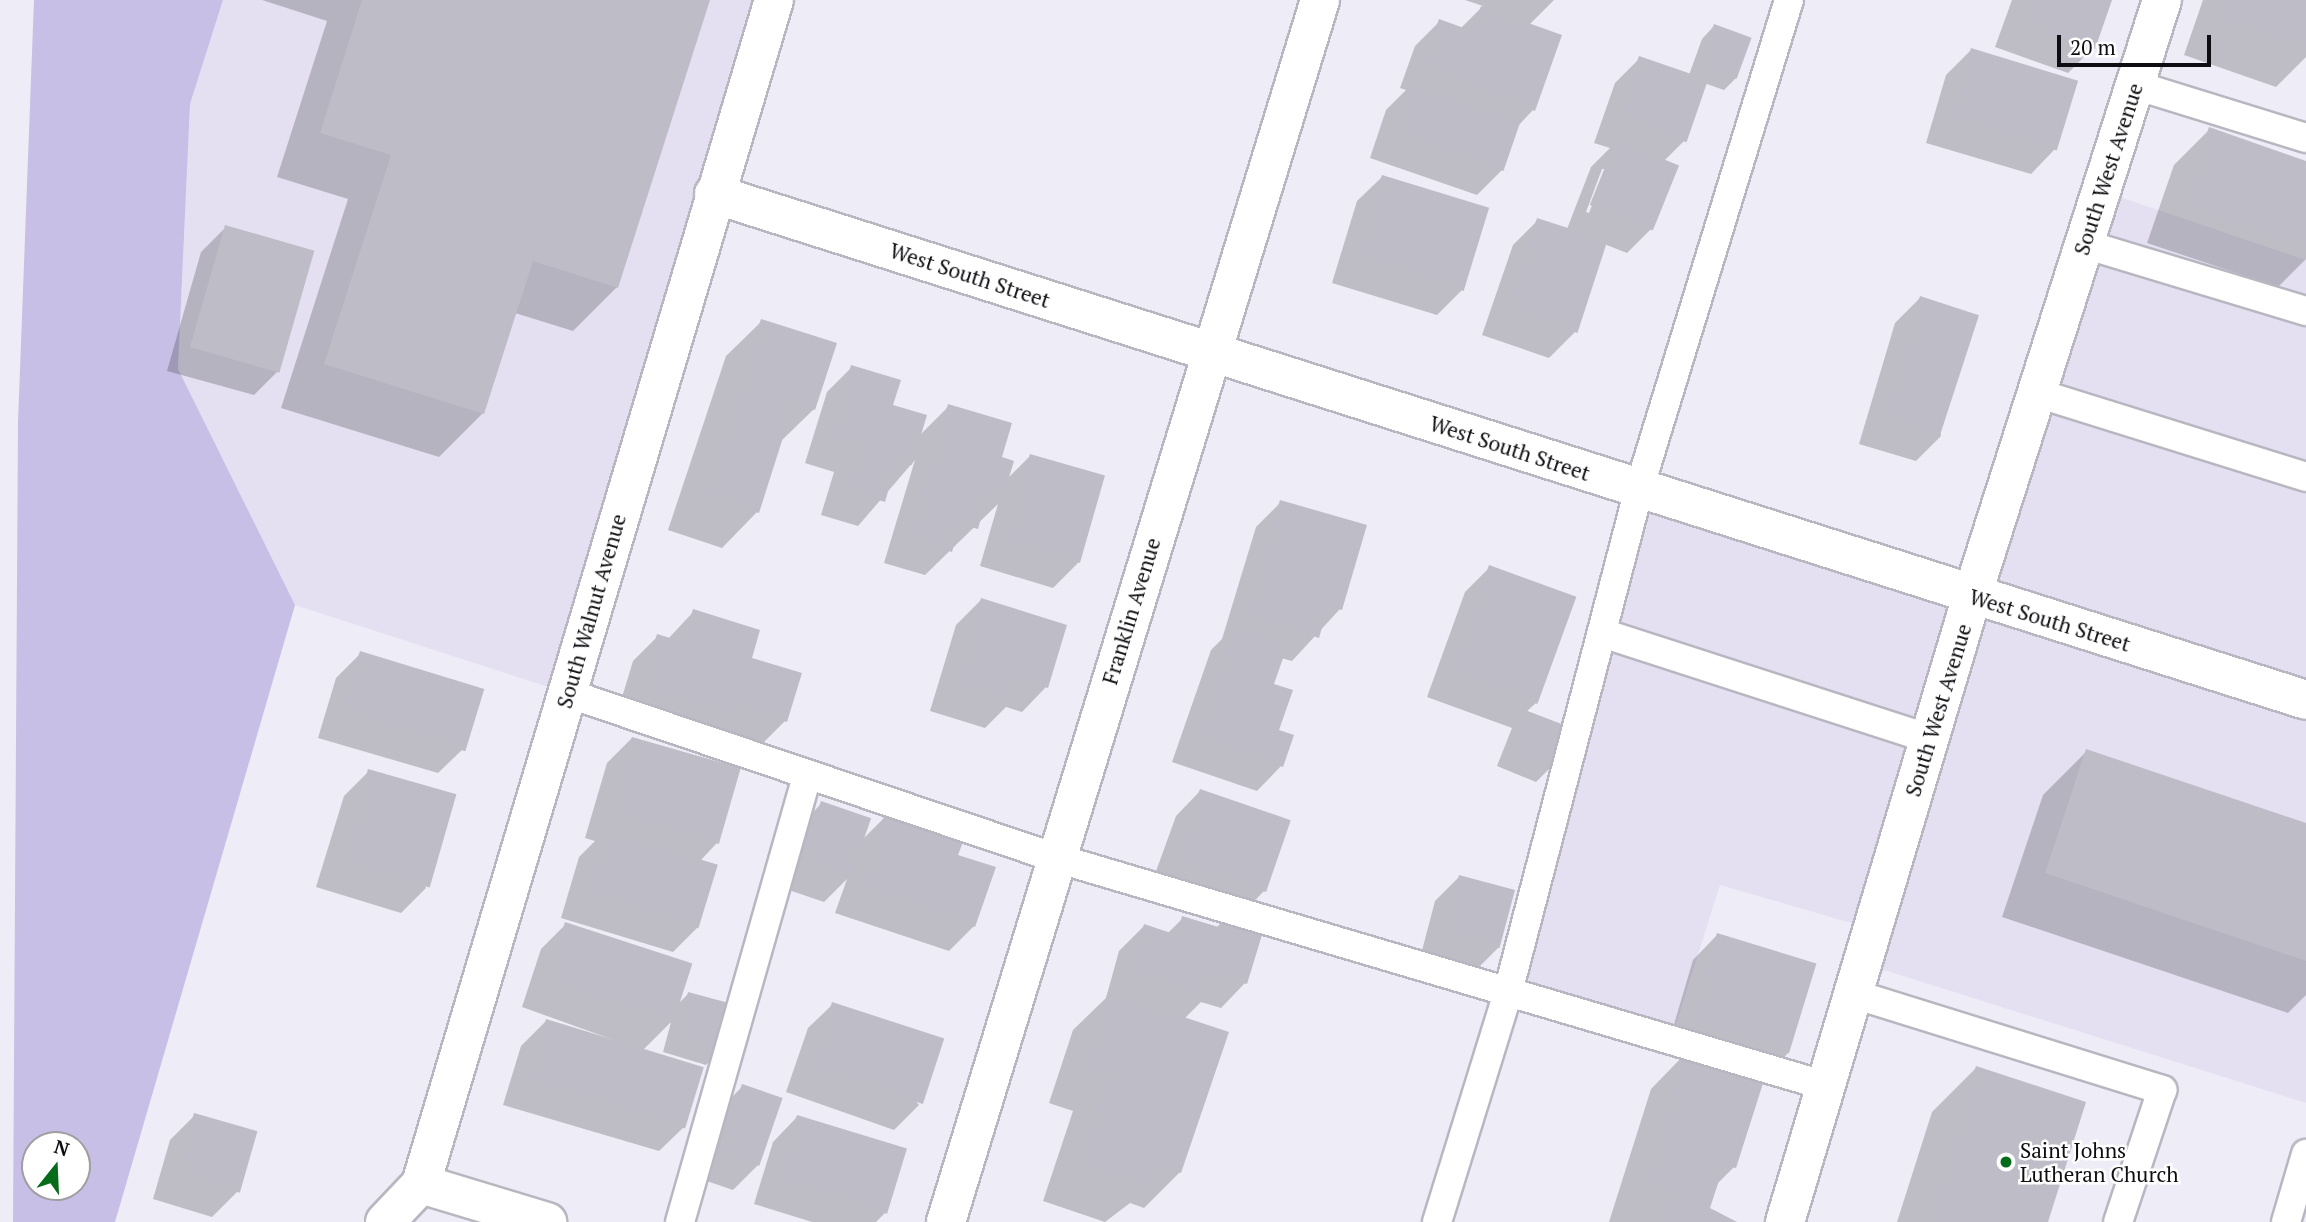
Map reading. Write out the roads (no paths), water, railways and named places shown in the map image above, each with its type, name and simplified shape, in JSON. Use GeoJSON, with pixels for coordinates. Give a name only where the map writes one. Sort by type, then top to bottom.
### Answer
{"type":"FeatureCollection","features":[{"type":"Feature","properties":{"kind":"street","name":"South Walnut Avenue"},"geometry":{"type":"LineString","coordinates":[[421,1184],[774,0]]}},
{"type":"Feature","properties":{"kind":"street","name":"Franklin Avenue"},"geometry":{"type":"LineString","coordinates":[[946,1222],[1210,352],[1320,0]]}},
{"type":"Feature","properties":{"kind":"street","name":"South West Avenue"},"geometry":{"type":"LineString","coordinates":[[1786,1222],[1972,596],[2162,0]]}},
{"type":"Feature","properties":{"kind":"street","name":"West South Street"},"geometry":{"type":"LineString","coordinates":[[715,194],[2306,701]]}},
{"type":"Feature","properties":{"kind":"street"},"geometry":{"type":"LineString","coordinates":[[385,1222],[421,1184],[547,1222]]}},
{"type":"Feature","properties":{"kind":"lane"},"geometry":{"type":"LineString","coordinates":[[1437,1222],[1508,992],[1639,489],[1789,0]]}},
{"type":"Feature","properties":{"kind":"lane"},"geometry":{"type":"LineString","coordinates":[[2135,85],[2306,138]]}},
{"type":"Feature","properties":{"kind":"lane"},"geometry":{"type":"LineString","coordinates":[[2084,244],[2306,311]]}},
{"type":"Feature","properties":{"kind":"lane"},"geometry":{"type":"LineString","coordinates":[[2037,393],[2306,477]]}},
{"type":"Feature","properties":{"kind":"lane"},"geometry":{"type":"LineString","coordinates":[[1601,633],[1930,739]]}},
{"type":"Feature","properties":{"kind":"lane"},"geometry":{"type":"LineString","coordinates":[[567,693],[1056,858],[1826,1086]]}},
{"type":"Feature","properties":{"kind":"lane"},"geometry":{"type":"LineString","coordinates":[[680,1222],[807,776]]}},
{"type":"Feature","properties":{"kind":"lane"},"geometry":{"type":"LineString","coordinates":[[1854,994],[2162,1090],[2118,1222]]}},
{"type":"Feature","properties":{"kind":"lane"},"geometry":{"type":"LineString","coordinates":[[2291,1221],[2306,1154]]}},
{"type":"Feature","properties":{"kind":"lane","name":"South Walnut Avenue"},"geometry":{"type":"LineString","coordinates":[[408,1222],[421,1184]]}},
{"type":"Feature","properties":{"kind":"place","name":"Saint Johns Lutheran Church"},"geometry":{"type":"Point","coordinates":[2006,1162]}}]}
